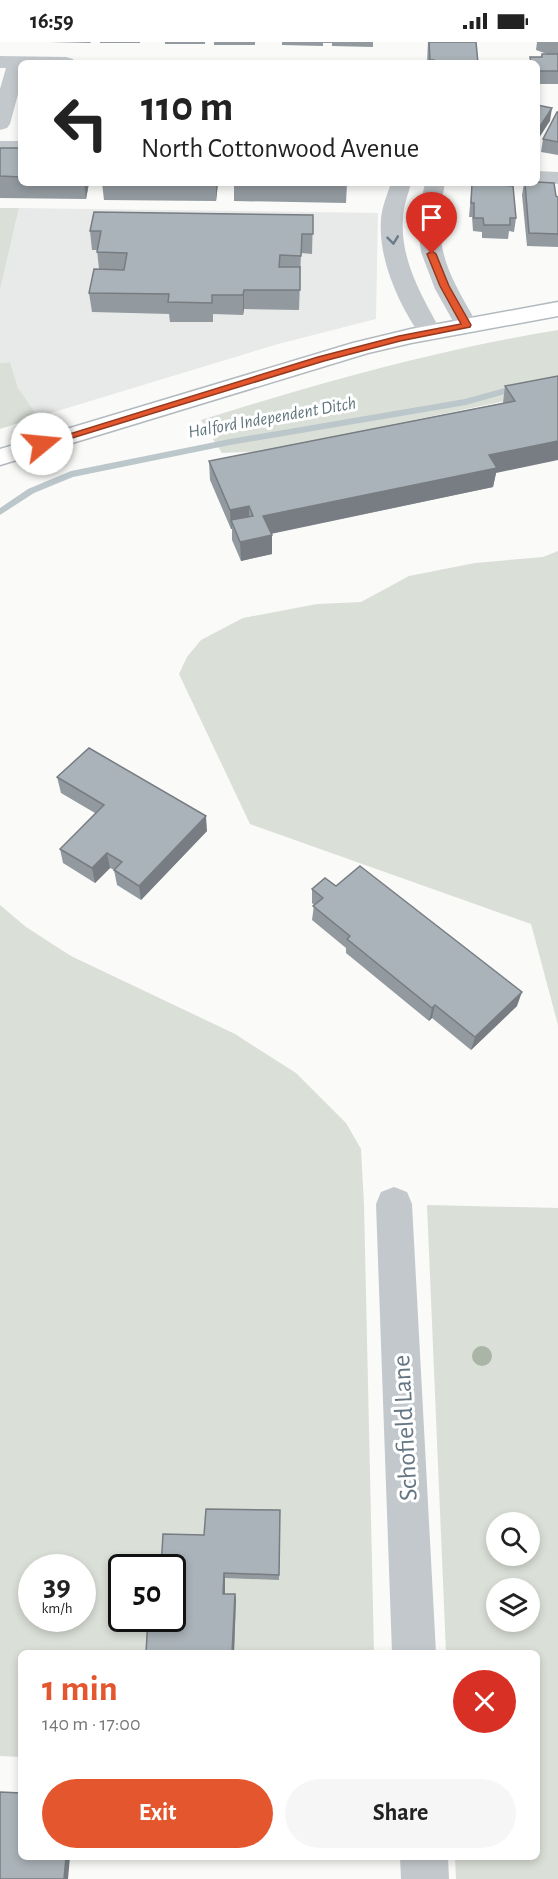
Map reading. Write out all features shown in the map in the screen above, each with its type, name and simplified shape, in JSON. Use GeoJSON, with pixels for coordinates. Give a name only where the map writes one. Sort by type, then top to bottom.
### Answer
{"type":"FeatureCollection","features":[{"type":"Feature","properties":{"kind":"main road"},"geometry":{"type":"LineString","coordinates":[[0,457],[321,359],[466,325],[558,309]]}},
{"type":"Feature","properties":{"kind":"street"},"geometry":{"type":"LineString","coordinates":[[0,124],[9,62]]}},
{"type":"Feature","properties":{"kind":"street"},"geometry":{"type":"LineString","coordinates":[[0,147],[18,147]]}},
{"type":"Feature","properties":{"kind":"street"},"geometry":{"type":"LineString","coordinates":[[540,177],[558,178]]}},
{"type":"Feature","properties":{"kind":"street"},"geometry":{"type":"LineString","coordinates":[[400,186],[392,218],[395,253],[412,301],[430,333]]}},
{"type":"Feature","properties":{"kind":"street"},"geometry":{"type":"LineString","coordinates":[[434,186],[428,225],[432,254],[444,286],[466,325]]}},
{"type":"Feature","properties":{"kind":"street","name":"Schofield Lane"},"geometry":{"type":"LineString","coordinates":[[394,1204],[414,1650]]}},
{"type":"Feature","properties":{"kind":"street"},"geometry":{"type":"LineString","coordinates":[[424,1860],[425,1879]]}},
{"type":"Feature","properties":{"kind":"shaded area"},"geometry":{"type":"Polygon","coordinates":[[[0,208],[19,208],[0,290],[0,208]]]}},
{"type":"Feature","properties":{"kind":"shaded area"},"geometry":{"type":"Polygon","coordinates":[[[19,208],[378,213],[376,319],[278,344],[31,419],[35,412],[18,388],[10,362],[0,363],[0,290],[19,208]]]}},
{"type":"Feature","properties":{"kind":"shaded area"},"geometry":{"type":"Polygon","coordinates":[[[558,330],[558,390],[265,451],[222,453],[201,420],[378,369],[467,347],[558,330]]]}},
{"type":"Feature","properties":{"kind":"shaded area"},"geometry":{"type":"Polygon","coordinates":[[[10,362],[18,388],[35,412],[31,419],[0,429],[0,363],[10,362]]]}},
{"type":"Feature","properties":{"kind":"shaded area"},"geometry":{"type":"Polygon","coordinates":[[[558,551],[558,1025],[531,924],[250,824],[179,674],[187,657],[201,640],[243,618],[317,604],[361,602],[409,576],[475,563],[543,557],[558,551]]]}},
{"type":"Feature","properties":{"kind":"shaded area"},"geometry":{"type":"Polygon","coordinates":[[[0,905],[26,927],[71,956],[235,1034],[296,1073],[346,1123],[361,1149],[364,1205],[374,1650],[18,1650],[18,1757],[0,1756],[0,905]]]}},
{"type":"Feature","properties":{"kind":"shaded area"},"geometry":{"type":"Polygon","coordinates":[[[427,1205],[558,1208],[558,1879],[456,1879],[455,1860],[540,1860],[540,1650],[446,1650],[427,1205]]]}},
{"type":"Feature","properties":{"kind":"building"},"geometry":{"type":"Polygon","coordinates":[[[429,42],[476,42],[478,60],[430,60],[429,42]]]}},
{"type":"Feature","properties":{"kind":"building"},"geometry":{"type":"Polygon","coordinates":[[[542,54],[558,54],[558,71],[540,71],[540,60],[530,60],[530,57],[542,57],[542,54]]]}},
{"type":"Feature","properties":{"kind":"building"},"geometry":{"type":"Polygon","coordinates":[[[540,106],[552,108],[540,126],[540,106]]]}},
{"type":"Feature","properties":{"kind":"building"},"geometry":{"type":"Polygon","coordinates":[[[557,112],[558,142],[543,139],[557,112]]]}},
{"type":"Feature","properties":{"kind":"building"},"geometry":{"type":"Polygon","coordinates":[[[0,148],[18,148],[18,177],[0,176],[0,148]]]}},
{"type":"Feature","properties":{"kind":"building"},"geometry":{"type":"Polygon","coordinates":[[[540,182],[554,183],[558,197],[558,234],[529,233],[525,186],[540,186],[540,182]]]}},
{"type":"Feature","properties":{"kind":"building"},"geometry":{"type":"Polygon","coordinates":[[[472,186],[513,186],[516,218],[510,218],[510,225],[484,225],[483,218],[474,218],[474,203],[471,203],[472,186]]]}},
{"type":"Feature","properties":{"kind":"building"},"geometry":{"type":"Polygon","coordinates":[[[94,212],[313,215],[313,234],[302,234],[301,256],[280,255],[279,267],[300,267],[300,290],[244,290],[243,295],[212,295],[212,303],[168,302],[169,294],[89,293],[94,269],[124,270],[127,253],[97,252],[101,231],[90,231],[94,212]]]}},
{"type":"Feature","properties":{"kind":"building"},"geometry":{"type":"Polygon","coordinates":[[[558,376],[558,441],[489,455],[497,468],[263,516],[272,535],[240,542],[231,520],[253,516],[249,506],[230,510],[209,461],[515,401],[505,386],[558,376]]]}},
{"type":"Feature","properties":{"kind":"building"},"geometry":{"type":"Polygon","coordinates":[[[89,748],[206,816],[139,886],[114,870],[122,862],[107,853],[92,868],[60,849],[104,805],[57,777],[89,748]]]}},
{"type":"Feature","properties":{"kind":"building"},"geometry":{"type":"Polygon","coordinates":[[[360,866],[522,992],[475,1037],[435,1005],[432,1008],[347,939],[350,936],[313,906],[323,898],[312,889],[325,878],[336,886],[360,866]]]}},
{"type":"Feature","properties":{"kind":"building"},"geometry":{"type":"Polygon","coordinates":[[[206,1509],[280,1510],[279,1575],[224,1573],[223,1594],[235,1594],[232,1650],[146,1650],[147,1632],[186,1632],[186,1554],[162,1554],[163,1534],[204,1535],[206,1509]]]}},
{"type":"Feature","properties":{"kind":"building"},"geometry":{"type":"Polygon","coordinates":[[[0,1792],[18,1793],[18,1860],[66,1860],[64,1879],[0,1879],[0,1792]]]}},
{"type":"Feature","properties":{"kind":"waterway","name":"Halford Independent Ditch"},"geometry":{"type":"LineString","coordinates":[[0,512],[31,491],[71,474],[230,442],[466,402],[519,387]]}},
{"type":"Feature","properties":{"kind":"route"},"geometry":{"type":"LineString","coordinates":[[42,444],[321,359],[466,325],[444,286],[432,254]]}}]}
